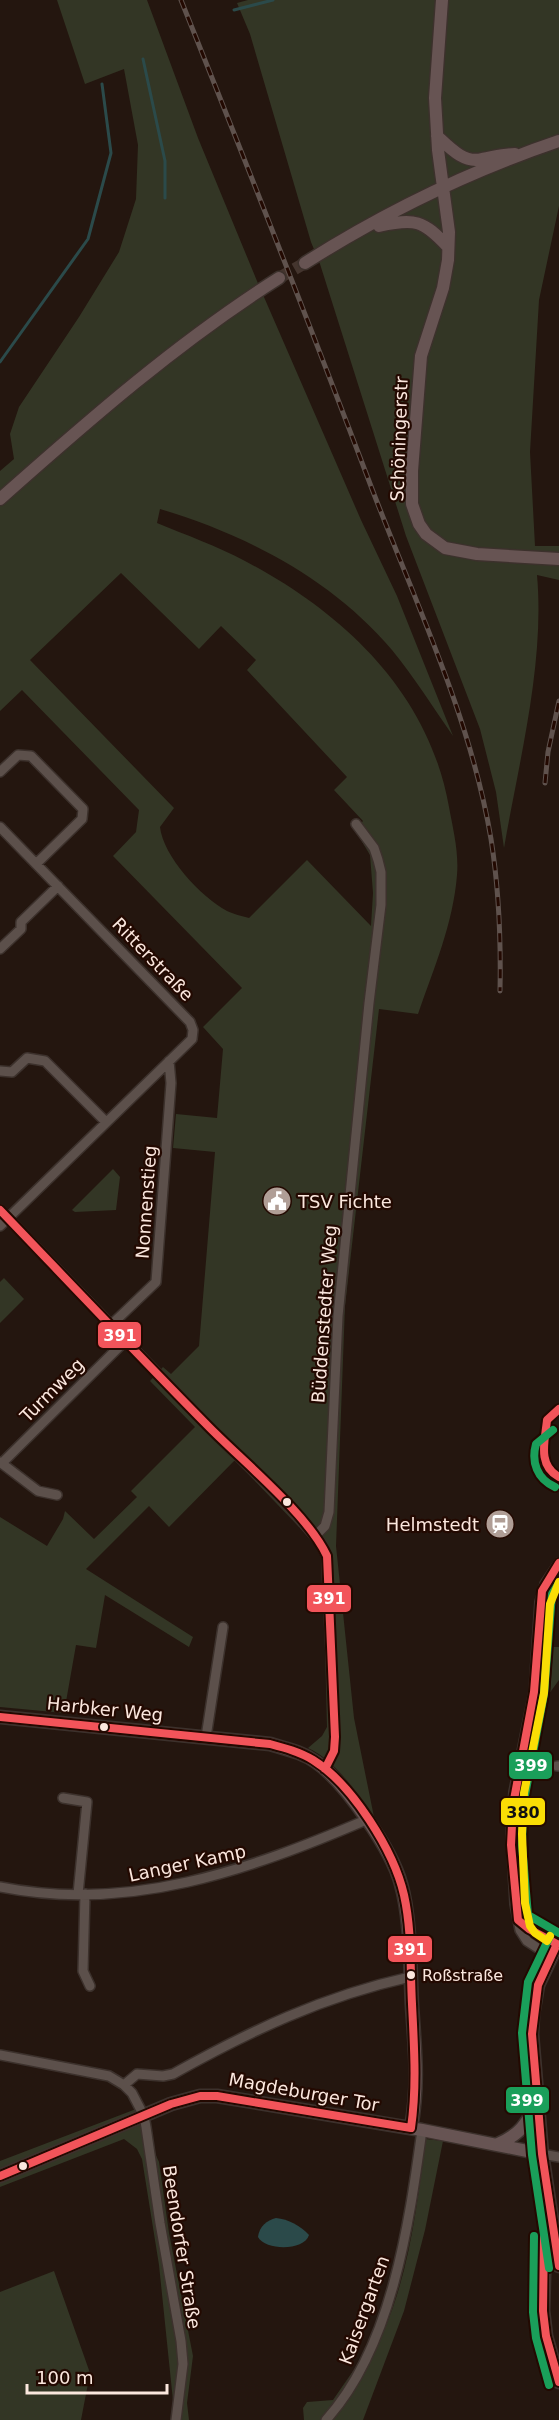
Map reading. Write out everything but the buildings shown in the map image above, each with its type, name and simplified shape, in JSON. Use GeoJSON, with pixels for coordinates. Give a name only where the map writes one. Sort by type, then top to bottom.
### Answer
{"type":"FeatureCollection","features":[{"type":"Feature","properties":{"kind":"main road"},"geometry":{"type":"LineString","coordinates":[[442,0],[435,98],[437,136],[448,220],[448,247]]}},
{"type":"Feature","properties":{"kind":"main road"},"geometry":{"type":"LineString","coordinates":[[437,136],[450,148],[471,160],[482,160],[498,154],[523,154]]}},
{"type":"Feature","properties":{"kind":"main road"},"geometry":{"type":"LineString","coordinates":[[305,263],[443,187],[559,141]]}},
{"type":"Feature","properties":{"kind":"main road"},"geometry":{"type":"LineString","coordinates":[[364,230],[398,222],[416,221],[430,228],[448,247]]}},
{"type":"Feature","properties":{"kind":"main road","name":"Schöningerstr"},"geometry":{"type":"LineString","coordinates":[[448,247],[443,288],[421,356],[412,471],[412,504],[415,515],[426,534],[445,548],[477,554],[555,559]]}},
{"type":"Feature","properties":{"kind":"main road"},"geometry":{"type":"LineString","coordinates":[[0,499],[147,371],[228,310],[279,278]]}},
{"type":"Feature","properties":{"kind":"main road","name":"Harbker Weg"},"geometry":{"type":"LineString","coordinates":[[0,1717],[270,1744],[307,1756],[325,1769],[388,1851],[402,1885],[417,2072],[417,2129]]}},
{"type":"Feature","properties":{"kind":"main road"},"geometry":{"type":"LineString","coordinates":[[558,1942],[538,1985],[533,2014],[533,2053],[547,2197],[554,2224],[559,2266]]}},
{"type":"Feature","properties":{"kind":"main road","name":"Magdeburger Tor"},"geometry":{"type":"LineString","coordinates":[[0,2176],[194,2097],[217,2096],[417,2129],[542,2154]]}},
{"type":"Feature","properties":{"kind":"main road"},"geometry":{"type":"LineString","coordinates":[[498,2144],[513,2138],[524,2128],[538,2102]]}},
{"type":"Feature","properties":{"kind":"main road"},"geometry":{"type":"LineString","coordinates":[[547,2197],[544,2227],[543,2311],[546,2336],[559,2382]]}},
{"type":"Feature","properties":{"kind":"street"},"geometry":{"type":"LineString","coordinates":[[0,772],[18,755],[31,756],[83,809],[82,819],[36,864]]}},
{"type":"Feature","properties":{"kind":"street","name":"Büddenstedter Weg"},"geometry":{"type":"LineString","coordinates":[[315,1536],[325,1526],[329,1512],[338,1316],[381,905],[381,872],[378,860],[374,848],[356,824]]}},
{"type":"Feature","properties":{"kind":"street","name":"Ritterstraße"},"geometry":{"type":"LineString","coordinates":[[0,827],[190,1022],[193,1030],[192,1039],[0,1226]]}},
{"type":"Feature","properties":{"kind":"street"},"geometry":{"type":"LineString","coordinates":[[0,949],[21,929],[21,922],[58,886]]}},
{"type":"Feature","properties":{"kind":"street"},"geometry":{"type":"LineString","coordinates":[[0,1071],[12,1072],[27,1058],[45,1061],[106,1122]]}},
{"type":"Feature","properties":{"kind":"street","name":"Nonnenstieg"},"geometry":{"type":"LineString","coordinates":[[110,1326],[156,1282],[171,1083],[169,1061]]}},
{"type":"Feature","properties":{"kind":"street"},"geometry":{"type":"LineString","coordinates":[[0,1210],[110,1326],[286,1503],[315,1536],[327,1556],[335,1737],[334,1751],[325,1769]]}},
{"type":"Feature","properties":{"kind":"street","name":"Turmweg"},"geometry":{"type":"LineString","coordinates":[[1,1463],[125,1341]]}},
{"type":"Feature","properties":{"kind":"street"},"geometry":{"type":"LineString","coordinates":[[1,1463],[38,1491],[57,1495]]}},
{"type":"Feature","properties":{"kind":"street"},"geometry":{"type":"LineString","coordinates":[[550,1956],[527,1941],[520,1930],[511,1845],[513,1804],[533,1700],[542,1591],[559,1563]]}},
{"type":"Feature","properties":{"kind":"street"},"geometry":{"type":"LineString","coordinates":[[206,1737],[223,1627]]}},
{"type":"Feature","properties":{"kind":"street"},"geometry":{"type":"LineString","coordinates":[[63,1798],[87,1802],[82,1894],[82,1971],[90,1986]]}},
{"type":"Feature","properties":{"kind":"street","name":"Langer Kamp"},"geometry":{"type":"LineString","coordinates":[[0,1887],[82,1894],[120,1894],[192,1882],[232,1872],[288,1853],[366,1820]]}},
{"type":"Feature","properties":{"kind":"street"},"geometry":{"type":"LineString","coordinates":[[518,1920],[529,1929],[558,1942]]}},
{"type":"Feature","properties":{"kind":"street"},"geometry":{"type":"LineString","coordinates":[[124,2085],[137,2074],[163,2076],[173,2074],[293,2013],[361,1989],[410,1977]]}},
{"type":"Feature","properties":{"kind":"street"},"geometry":{"type":"LineString","coordinates":[[0,2055],[93,2071],[109,2076],[132,2093],[144,2116]]}},
{"type":"Feature","properties":{"kind":"street","name":"Beendorfer Straße"},"geometry":{"type":"LineString","coordinates":[[144,2116],[181,2341],[183,2364],[176,2420]]}},
{"type":"Feature","properties":{"kind":"street","name":"Kaisergarten"},"geometry":{"type":"LineString","coordinates":[[326,2420],[346,2397],[354,2383],[373,2341],[394,2284],[408,2223],[417,2129]]}},
{"type":"Feature","properties":{"kind":"street"},"geometry":{"type":"LineString","coordinates":[[542,2154],[559,2157]]}},
{"type":"Feature","properties":{"kind":"green space"},"geometry":{"type":"Polygon","coordinates":[[[57,0],[147,0],[198,138],[257,281],[361,520],[397,596],[453,736],[392,650],[343,602],[315,581],[256,546],[225,532],[160,509],[157,523],[234,556],[281,582],[316,605],[377,661],[402,693],[423,728],[439,766],[455,841],[457,875],[455,893],[442,946],[418,1014],[379,1009],[345,1306],[336,1546],[354,1718],[374,1817],[336,1769],[308,1748],[322,1736],[327,1727],[322,1530],[299,1527],[235,1460],[169,1527],[149,1506],[86,1569],[193,1637],[189,1647],[105,1595],[96,1648],[76,1645],[64,1713],[0,1707],[0,1517],[47,1546],[63,1519],[65,1511],[94,1539],[137,1497],[131,1491],[195,1427],[150,1381],[163,1367],[171,1374],[199,1346],[215,1152],[173,1148],[176,1114],[217,1118],[223,1049],[203,1027],[242,988],[113,856],[136,832],[139,810],[22,690],[0,711],[0,471],[14,459],[10,434],[19,407],[119,252],[136,199],[138,145],[124,69],[85,84],[57,0]],[[121,573],[30,660],[174,808],[160,827],[168,850],[185,875],[217,905],[229,912],[249,918],[307,860],[371,926],[373,893],[370,855],[355,830],[363,821],[334,790],[347,777],[247,670],[256,660],[221,626],[199,649],[121,573]]]}},
{"type":"Feature","properties":{"kind":"green space"},"geometry":{"type":"Polygon","coordinates":[[[248,0],[559,0],[559,206],[539,300],[530,452],[535,546],[559,546],[559,580],[537,575],[537,643],[534,677],[504,848],[496,792],[480,729],[406,536],[311,242],[250,34],[237,3],[248,0]]]}},
{"type":"Feature","properties":{"kind":"green space"},"geometry":{"type":"Polygon","coordinates":[[[113,1169],[120,1177],[116,1210],[75,1212],[72,1210],[113,1169]]]}},
{"type":"Feature","properties":{"kind":"green space"},"geometry":{"type":"Polygon","coordinates":[[[4,1278],[24,1299],[0,1323],[0,1282],[4,1278]]]}},
{"type":"Feature","properties":{"kind":"green space"},"geometry":{"type":"Polygon","coordinates":[[[544,1647],[559,1647],[559,1680],[541,1705],[532,1730],[540,1700],[544,1647]]]}},
{"type":"Feature","properties":{"kind":"green space"},"geometry":{"type":"Polygon","coordinates":[[[144,2106],[159,2162],[169,2233],[193,2356],[187,2403],[189,2420],[175,2420],[159,2265],[142,2159],[137,2149],[124,2139],[0,2187],[0,2161],[144,2106]]]}},
{"type":"Feature","properties":{"kind":"green space"},"geometry":{"type":"Polygon","coordinates":[[[426,2139],[443,2141],[425,2230],[404,2311],[363,2420],[304,2420],[303,2408],[307,2402],[333,2400],[353,2371],[364,2375],[379,2341],[393,2307],[405,2266],[414,2224],[426,2139]]]}},
{"type":"Feature","properties":{"kind":"green space"},"geometry":{"type":"Polygon","coordinates":[[[54,2271],[90,2373],[81,2420],[0,2420],[0,2292],[54,2271]]]}},
{"type":"Feature","properties":{"kind":"water"},"geometry":{"type":"Polygon","coordinates":[[[276,2218],[302,2229],[309,2235],[306,2240],[300,2244],[285,2247],[276,2247],[262,2242],[258,2237],[260,2230],[267,2222],[276,2218]]]}},
{"type":"Feature","properties":{"kind":"waterway"},"geometry":{"type":"LineString","coordinates":[[234,10],[273,0]]}},
{"type":"Feature","properties":{"kind":"waterway"},"geometry":{"type":"LineString","coordinates":[[143,59],[165,161],[165,198]]}},
{"type":"Feature","properties":{"kind":"waterway"},"geometry":{"type":"LineString","coordinates":[[0,362],[88,239],[111,153],[102,84]]}},
{"type":"Feature","properties":{"kind":"tunnel"},"geometry":{"type":"LineString","coordinates":[[279,278],[305,263]]}},
{"type":"Feature","properties":{"kind":"railway"},"geometry":{"type":"LineString","coordinates":[[181,0],[455,702],[482,793],[491,839],[499,915],[500,991]]}},
{"type":"Feature","properties":{"kind":"railway"},"geometry":{"type":"LineString","coordinates":[[545,783],[548,752],[559,701]]}},
{"type":"Feature","properties":{"kind":"transit line","name":"391"},"geometry":{"type":"LineString","coordinates":[[0,1210],[221,1439],[289,1505],[305,1522],[327,1556],[335,1737],[334,1751],[325,1769]]}},
{"type":"Feature","properties":{"kind":"transit line","name":"391"},"geometry":{"type":"LineString","coordinates":[[559,1409],[547,1420],[544,1444],[548,1466],[559,1477]]}},
{"type":"Feature","properties":{"kind":"transit line","name":"399"},"geometry":{"type":"LineString","coordinates":[[553,1430],[536,1444],[534,1457],[540,1475],[555,1487]]}},
{"type":"Feature","properties":{"kind":"transit line","name":"391"},"geometry":{"type":"LineString","coordinates":[[557,1944],[529,1929],[518,1920],[511,1845],[513,1805],[534,1692],[542,1591],[559,1563]]}},
{"type":"Feature","properties":{"kind":"transit line","name":"380"},"geometry":{"type":"LineString","coordinates":[[550,1936],[547,1941],[535,1933],[530,1926],[525,1903],[522,1834],[524,1793],[544,1693],[550,1604],[559,1582]]}},
{"type":"Feature","properties":{"kind":"transit line","name":"399"},"geometry":{"type":"LineString","coordinates":[[559,1583],[552,1594],[544,1694],[523,1806],[522,1845],[528,1915],[559,1933]]}},
{"type":"Feature","properties":{"kind":"transit line","name":"391"},"geometry":{"type":"LineString","coordinates":[[0,1717],[270,1744],[308,1757],[328,1771],[356,1802],[381,1839],[399,1878],[404,1895],[410,1936],[414,2051],[411,2128]]}},
{"type":"Feature","properties":{"kind":"transit line","name":"399"},"geometry":{"type":"LineString","coordinates":[[549,2268],[532,2155],[522,2033],[528,1982],[550,1936]]}},
{"type":"Feature","properties":{"kind":"transit line","name":"391"},"geometry":{"type":"LineString","coordinates":[[557,1944],[538,1985],[532,2034],[542,2154],[559,2266]]}},
{"type":"Feature","properties":{"kind":"transit line","name":"391"},"geometry":{"type":"LineString","coordinates":[[0,2176],[171,2104],[200,2096],[217,2096],[411,2128]]}},
{"type":"Feature","properties":{"kind":"transit line","name":"399"},"geometry":{"type":"LineString","coordinates":[[534,2236],[533,2312],[536,2338],[549,2385]]}},
{"type":"Feature","properties":{"kind":"transit line","name":"391"},"geometry":{"type":"LineString","coordinates":[[544,2237],[543,2311],[546,2336],[559,2382]]}},
{"type":"Feature","properties":{"kind":"place","name":"TSV Fichte"},"geometry":{"type":"Point","coordinates":[277,1201]}},
{"type":"Feature","properties":{"kind":"place","name":"Helmstedt"},"geometry":{"type":"Point","coordinates":[500,1524]}},
{"type":"Feature","properties":{"kind":"place","name":"Roßstraße"},"geometry":{"type":"Point","coordinates":[411,1975]}}]}
